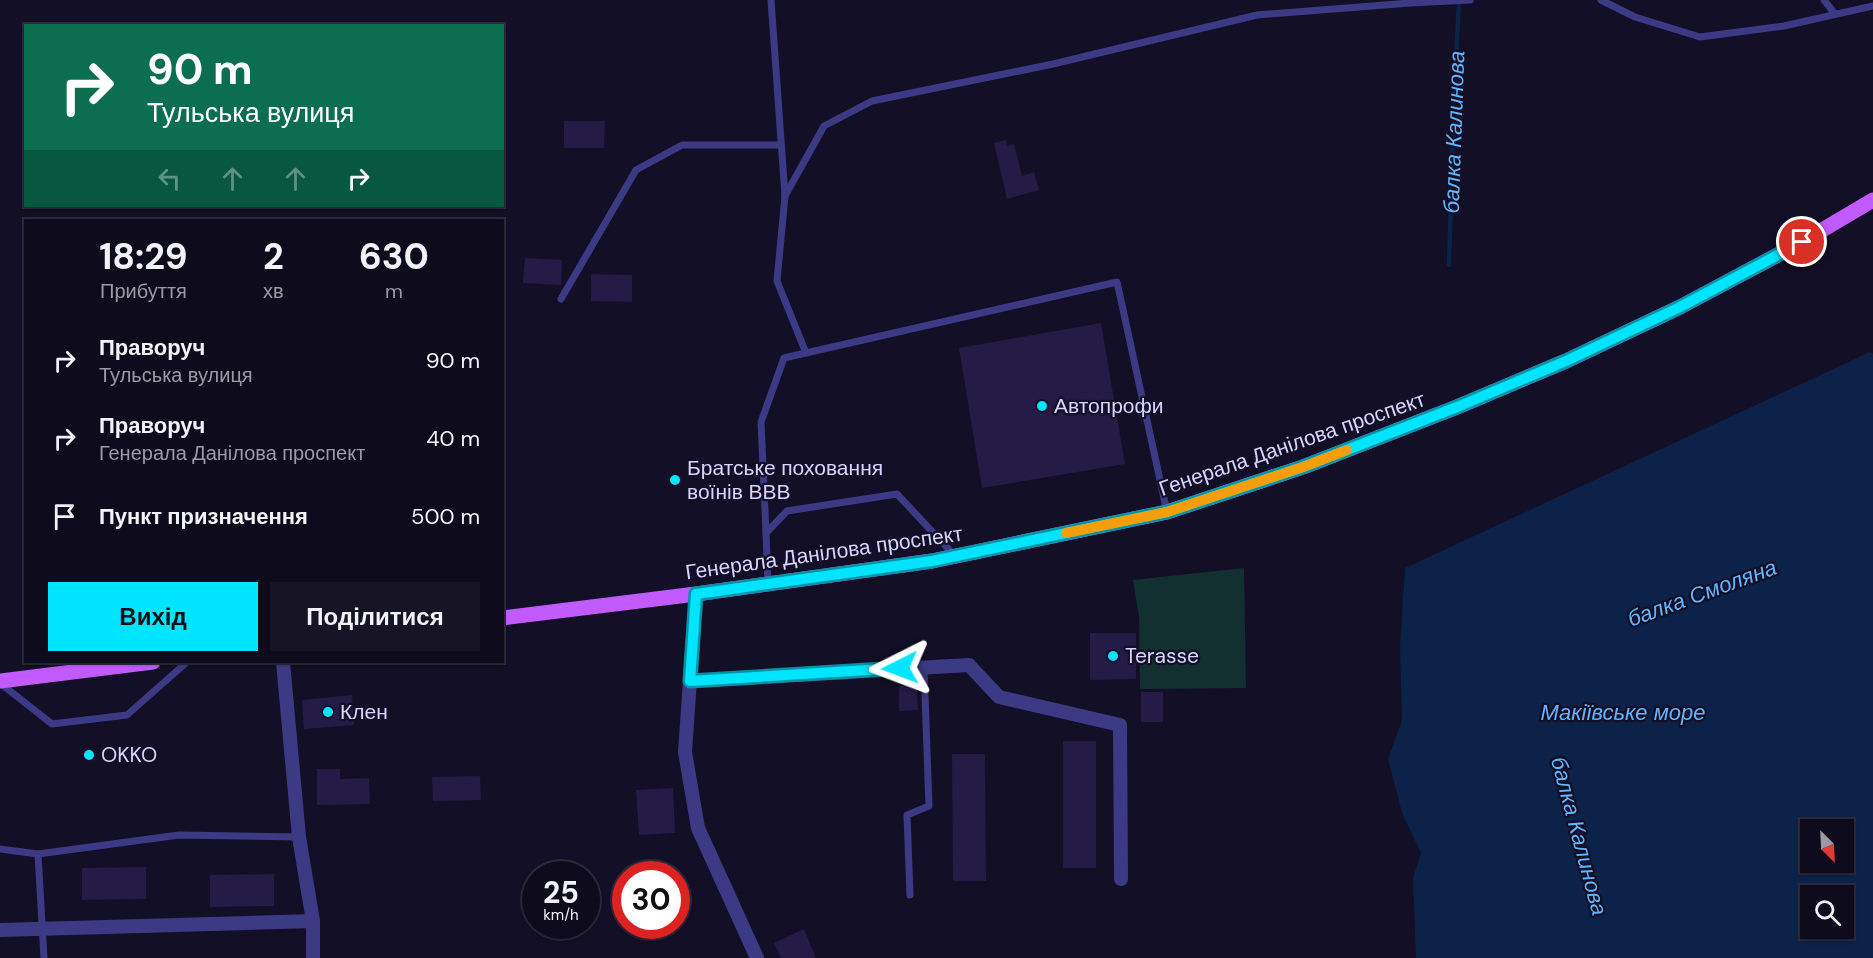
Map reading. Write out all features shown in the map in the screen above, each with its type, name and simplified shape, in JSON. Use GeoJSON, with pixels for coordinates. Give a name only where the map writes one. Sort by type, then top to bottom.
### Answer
{"type":"FeatureCollection","features":[{"type":"Feature","properties":{"kind":"main road","name":"Генерала Данілова проспект"},"geometry":{"type":"LineString","coordinates":[[504,618],[696,594],[955,556],[1167,512],[1303,467],[1457,407],[1566,361],[1680,307],[1802,242],[1873,200]]}},
{"type":"Feature","properties":{"kind":"main road"},"geometry":{"type":"LineString","coordinates":[[0,682],[145,663]]}},
{"type":"Feature","properties":{"kind":"street"},"geometry":{"type":"LineString","coordinates":[[696,594],[685,752],[698,828],[757,958]]}},
{"type":"Feature","properties":{"kind":"street"},"geometry":{"type":"LineString","coordinates":[[283,663],[299,837],[313,921],[313,958]]}},
{"type":"Feature","properties":{"kind":"street"},"geometry":{"type":"LineString","coordinates":[[690,681],[969,665],[999,697],[1120,725],[1121,879]]}},
{"type":"Feature","properties":{"kind":"street"},"geometry":{"type":"LineString","coordinates":[[0,930],[313,921]]}},
{"type":"Feature","properties":{"kind":"lane"},"geometry":{"type":"LineString","coordinates":[[771,0],[785,196],[777,281],[806,353]]}},
{"type":"Feature","properties":{"kind":"lane"},"geometry":{"type":"LineString","coordinates":[[785,196],[824,126],[873,101],[1053,64],[1257,15],[1470,0]]}},
{"type":"Feature","properties":{"kind":"lane"},"geometry":{"type":"LineString","coordinates":[[1601,0],[1635,17],[1701,37],[1784,27],[1873,6]]}},
{"type":"Feature","properties":{"kind":"lane"},"geometry":{"type":"LineString","coordinates":[[1824,0],[1835,14]]}},
{"type":"Feature","properties":{"kind":"lane"},"geometry":{"type":"LineString","coordinates":[[561,299],[636,170],[682,145],[781,145]]}},
{"type":"Feature","properties":{"kind":"lane"},"geometry":{"type":"LineString","coordinates":[[768,584],[761,422],[784,358],[1117,282],[1167,512]]}},
{"type":"Feature","properties":{"kind":"lane"},"geometry":{"type":"LineString","coordinates":[[766,533],[787,511],[897,494],[955,556]]}},
{"type":"Feature","properties":{"kind":"lane"},"geometry":{"type":"LineString","coordinates":[[0,682],[52,724],[127,715],[186,663]]}},
{"type":"Feature","properties":{"kind":"lane"},"geometry":{"type":"LineString","coordinates":[[910,895],[907,815],[929,806],[924,667]]}},
{"type":"Feature","properties":{"kind":"lane"},"geometry":{"type":"LineString","coordinates":[[0,849],[38,854],[178,835],[299,837]]}},
{"type":"Feature","properties":{"kind":"lane"},"geometry":{"type":"LineString","coordinates":[[38,854],[44,958]]}},
{"type":"Feature","properties":{"kind":"green space"},"geometry":{"type":"Polygon","coordinates":[[[1244,568],[1246,688],[1140,689],[1139,617],[1133,580],[1244,568]]]}},
{"type":"Feature","properties":{"kind":"water","name":"Макіївське море"},"geometry":{"type":"Polygon","coordinates":[[[1870,352],[1873,354],[1873,958],[1416,958],[1413,878],[1421,853],[1402,813],[1388,759],[1402,721],[1400,645],[1405,568],[1870,352]]]}},
{"type":"Feature","properties":{"kind":"building"},"geometry":{"type":"Polygon","coordinates":[[[564,121],[605,121],[604,148],[564,148],[564,121]]]}},
{"type":"Feature","properties":{"kind":"building"},"geometry":{"type":"Polygon","coordinates":[[[1006,140],[1007,146],[1014,144],[1022,176],[1034,172],[1039,190],[1007,199],[994,143],[1006,140]]]}},
{"type":"Feature","properties":{"kind":"building"},"geometry":{"type":"Polygon","coordinates":[[[525,258],[562,260],[561,285],[523,283],[525,258]]]}},
{"type":"Feature","properties":{"kind":"building"},"geometry":{"type":"Polygon","coordinates":[[[591,274],[632,275],[632,302],[591,301],[591,274]]]}},
{"type":"Feature","properties":{"kind":"building","name":"Автопрофи"},"geometry":{"type":"Polygon","coordinates":[[[1101,323],[1125,464],[982,488],[959,348],[1101,323]]]}},
{"type":"Feature","properties":{"kind":"building","name":"Terasse"},"geometry":{"type":"Polygon","coordinates":[[[1090,633],[1136,633],[1136,679],[1090,680],[1090,633]]]}},
{"type":"Feature","properties":{"kind":"building"},"geometry":{"type":"Polygon","coordinates":[[[899,686],[917,686],[918,710],[899,711],[899,686]]]}},
{"type":"Feature","properties":{"kind":"building"},"geometry":{"type":"Polygon","coordinates":[[[1141,692],[1163,692],[1163,722],[1141,722],[1141,692]]]}},
{"type":"Feature","properties":{"kind":"building","name":"Клен"},"geometry":{"type":"Polygon","coordinates":[[[352,695],[354,725],[304,729],[302,700],[352,695]]]}},
{"type":"Feature","properties":{"kind":"building"},"geometry":{"type":"Polygon","coordinates":[[[1063,741],[1096,741],[1096,868],[1063,868],[1063,741]]]}},
{"type":"Feature","properties":{"kind":"building"},"geometry":{"type":"Polygon","coordinates":[[[952,754],[985,754],[986,881],[953,881],[952,754]]]}},
{"type":"Feature","properties":{"kind":"building"},"geometry":{"type":"Polygon","coordinates":[[[317,769],[340,769],[340,779],[369,778],[370,804],[317,805],[317,769]]]}},
{"type":"Feature","properties":{"kind":"building"},"geometry":{"type":"Polygon","coordinates":[[[480,776],[481,800],[433,801],[432,777],[480,776]]]}},
{"type":"Feature","properties":{"kind":"building"},"geometry":{"type":"Polygon","coordinates":[[[673,788],[675,833],[639,835],[636,790],[673,788]]]}},
{"type":"Feature","properties":{"kind":"building"},"geometry":{"type":"Polygon","coordinates":[[[146,867],[146,899],[82,900],[82,868],[146,867]]]}},
{"type":"Feature","properties":{"kind":"building"},"geometry":{"type":"Polygon","coordinates":[[[274,874],[274,906],[210,907],[210,875],[274,874]]]}},
{"type":"Feature","properties":{"kind":"building"},"geometry":{"type":"Polygon","coordinates":[[[804,929],[816,958],[781,958],[774,943],[804,929]]]}},
{"type":"Feature","properties":{"kind":"waterway","name":"балка Калинова"},"geometry":{"type":"LineString","coordinates":[[1449,265],[1459,1]]}},
{"type":"Feature","properties":{"kind":"slow traffic"},"geometry":{"type":"LineString","coordinates":[[1066,533],[1167,512],[1347,450]]}},
{"type":"Feature","properties":{"kind":"place","name":"Автопрофи"},"geometry":{"type":"Point","coordinates":[1042,406]}},
{"type":"Feature","properties":{"kind":"place","name":"Братське поховання воїнів ВВВ"},"geometry":{"type":"Point","coordinates":[675,480]}},
{"type":"Feature","properties":{"kind":"place","name":"Terasse"},"geometry":{"type":"Point","coordinates":[1113,656]}},
{"type":"Feature","properties":{"kind":"place","name":"Клен"},"geometry":{"type":"Point","coordinates":[328,712]}},
{"type":"Feature","properties":{"kind":"place","name":"OKKO"},"geometry":{"type":"Point","coordinates":[89,755]}},
{"type":"Feature","properties":{"kind":"route"},"geometry":{"type":"LineString","coordinates":[[900,668],[690,681],[696,594],[932,561],[1167,512],[1303,467],[1457,407],[1566,361],[1680,307],[1802,242]]}},
{"type":"Feature","properties":{"kind":"water label","name":"балка Смоляна"},"geometry":{"type":"Point","coordinates":[1702,593]}}]}
